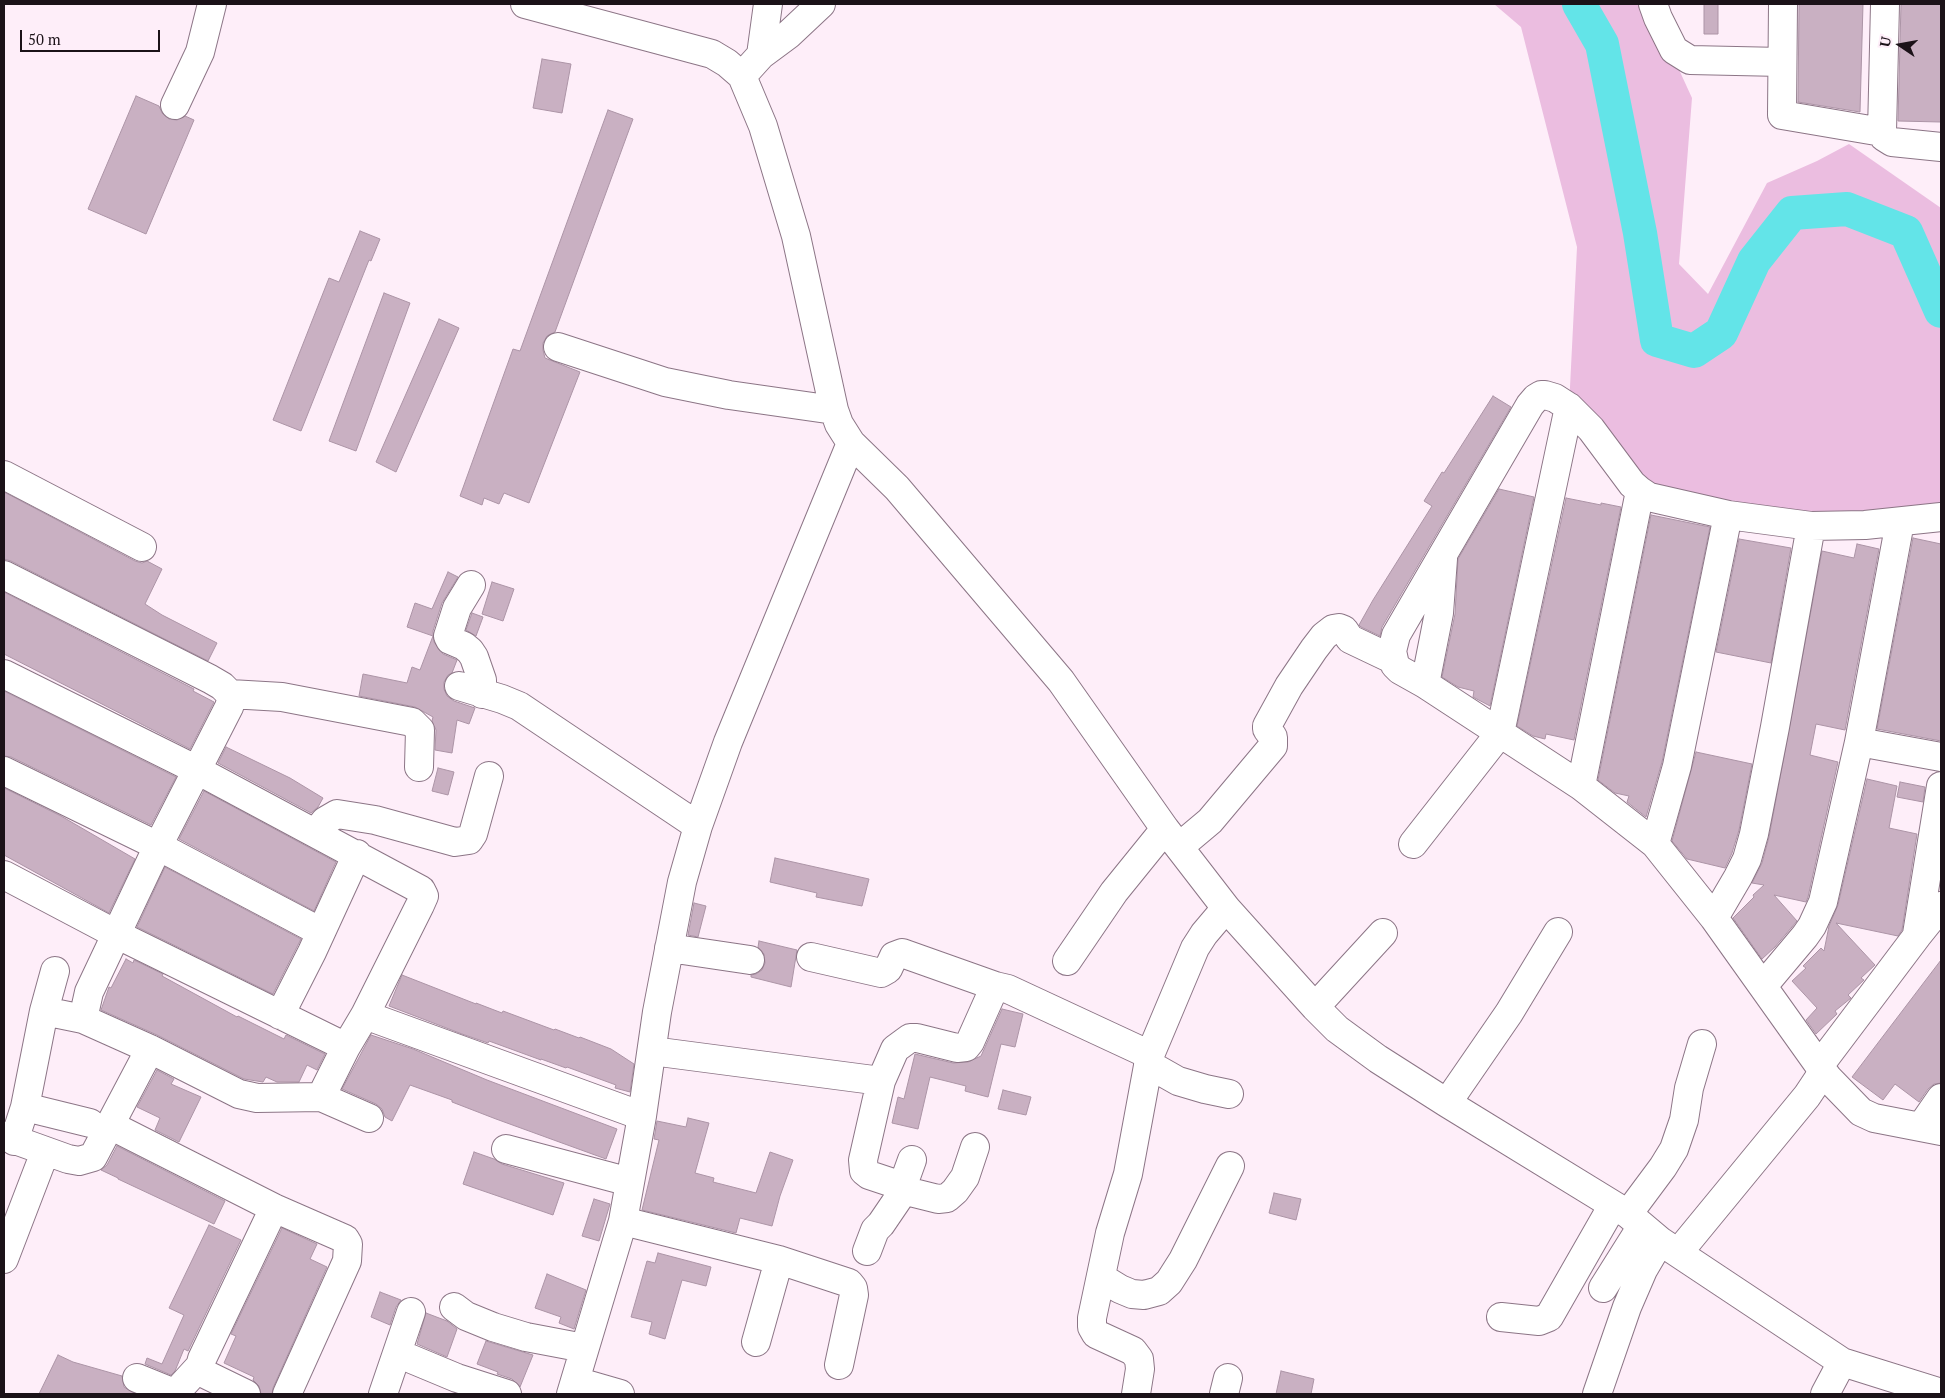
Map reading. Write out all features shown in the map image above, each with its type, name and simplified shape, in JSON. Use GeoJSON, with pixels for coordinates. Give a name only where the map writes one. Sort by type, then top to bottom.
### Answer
{"type":"FeatureCollection","features":[{"type":"Feature","properties":{"kind":"street"},"geometry":{"type":"LineString","coordinates":[[175,105],[200,52],[212,4]]}},
{"type":"Feature","properties":{"kind":"street"},"geometry":{"type":"LineString","coordinates":[[525,4],[712,54],[727,62],[742,76],[763,126],[796,236],[834,410],[851,443],[897,488],[1061,681],[1172,838],[1226,908],[1337,1029],[1447,1104],[1644,1228],[1842,1362],[1894,1387],[1941,1393]]}},
{"type":"Feature","properties":{"kind":"street"},"geometry":{"type":"LineString","coordinates":[[761,55],[768,4]]}},
{"type":"Feature","properties":{"kind":"street"},"geometry":{"type":"LineString","coordinates":[[742,76],[761,55],[788,35],[821,4]]}},
{"type":"Feature","properties":{"kind":"street"},"geometry":{"type":"LineString","coordinates":[[1653,4],[1674,50],[1690,60],[1782,62]]}},
{"type":"Feature","properties":{"kind":"street"},"geometry":{"type":"LineString","coordinates":[[1783,4],[1782,115],[1882,132]]}},
{"type":"Feature","properties":{"kind":"street"},"geometry":{"type":"LineString","coordinates":[[1885,4],[1882,132],[1884,137],[1892,142],[1941,147]]}},
{"type":"Feature","properties":{"kind":"street"},"geometry":{"type":"LineString","coordinates":[[558,347],[664,382],[729,395],[834,410]]}},
{"type":"Feature","properties":{"kind":"street"},"geometry":{"type":"LineString","coordinates":[[1941,517],[1864,525],[1811,526],[1728,515],[1656,498],[1640,492],[1632,484],[1591,429],[1569,406],[1545,395],[1536,398],[1530,405],[1396,635],[1392,659],[1400,670],[1426,684],[1581,786],[1655,844],[1714,918],[1824,1072],[1861,1112],[1931,1129],[1941,1098]]}},
{"type":"Feature","properties":{"kind":"street"},"geometry":{"type":"LineString","coordinates":[[1413,844],[1500,733],[1569,406]]}},
{"type":"Feature","properties":{"kind":"street"},"geometry":{"type":"LineString","coordinates":[[620,1394],[573,1387],[623,1221],[642,1116],[657,1012],[682,882],[698,826],[728,742],[851,443]]}},
{"type":"Feature","properties":{"kind":"street"},"geometry":{"type":"LineString","coordinates":[[6,465],[142,547]]}},
{"type":"Feature","properties":{"kind":"street"},"geometry":{"type":"LineString","coordinates":[[1581,786],[1640,492]]}},
{"type":"Feature","properties":{"kind":"street"},"geometry":{"type":"LineString","coordinates":[[1655,844],[1677,766],[1728,515]]}},
{"type":"Feature","properties":{"kind":"street"},"geometry":{"type":"LineString","coordinates":[[1763,986],[1805,936],[1823,902],[1859,742],[1900,522]]}},
{"type":"Feature","properties":{"kind":"street"},"geometry":{"type":"LineString","coordinates":[[1714,918],[1747,859],[1754,834],[1776,727],[1811,526]]}},
{"type":"Feature","properties":{"kind":"street"},"geometry":{"type":"LineString","coordinates":[[1426,684],[1439,613],[1443,554]]}},
{"type":"Feature","properties":{"kind":"street"},"geometry":{"type":"LineString","coordinates":[[4,575],[210,679],[222,686],[230,694],[282,697],[412,722],[420,730],[419,767]]}},
{"type":"Feature","properties":{"kind":"street"},"geometry":{"type":"LineString","coordinates":[[471,585],[457,608],[448,636],[450,640],[464,646],[474,657],[482,680],[471,690],[519,706],[698,826]]}},
{"type":"Feature","properties":{"kind":"street"},"geometry":{"type":"LineString","coordinates":[[1067,962],[1114,892],[1172,838],[1210,821],[1273,746],[1273,737],[1267,726],[1289,686],[1324,636],[1333,629],[1339,628],[1344,630],[1350,639],[1392,659]]}},
{"type":"Feature","properties":{"kind":"street"},"geometry":{"type":"LineString","coordinates":[[4,674],[198,770],[421,890],[424,896],[365,1015],[346,1047],[321,1097]]}},
{"type":"Feature","properties":{"kind":"street"},"geometry":{"type":"LineString","coordinates":[[83,1019],[89,992],[158,846],[229,707],[230,694]]}},
{"type":"Feature","properties":{"kind":"street"},"geometry":{"type":"LineString","coordinates":[[1859,742],[1941,757]]}},
{"type":"Feature","properties":{"kind":"street"},"geometry":{"type":"LineString","coordinates":[[4,771],[158,846],[321,932]]}},
{"type":"Feature","properties":{"kind":"street"},"geometry":{"type":"LineString","coordinates":[[316,832],[325,821],[337,814],[375,820],[455,842],[469,840],[473,834],[489,776]]}},
{"type":"Feature","properties":{"kind":"street"},"geometry":{"type":"LineString","coordinates":[[1929,935],[1941,786]]}},
{"type":"Feature","properties":{"kind":"street"},"geometry":{"type":"LineString","coordinates":[[280,1014],[293,992],[357,854]]}},
{"type":"Feature","properties":{"kind":"street"},"geometry":{"type":"LineString","coordinates":[[4,874],[116,934],[346,1047]]}},
{"type":"Feature","properties":{"kind":"street"},"geometry":{"type":"LineString","coordinates":[[1501,1317],[1539,1321],[1549,1317],[1644,1228],[1807,1096],[1929,935],[1941,906]]}},
{"type":"Feature","properties":{"kind":"street"},"geometry":{"type":"LineString","coordinates":[[1136,1394],[1140,1369],[1139,1359],[1133,1351],[1096,1334],[1092,1327],[1092,1318],[1110,1233],[1128,1174],[1149,1060],[1195,948],[1226,908]]}},
{"type":"Feature","properties":{"kind":"street"},"geometry":{"type":"LineString","coordinates":[[1447,1104],[1509,1013],[1558,932]]}},
{"type":"Feature","properties":{"kind":"street"},"geometry":{"type":"LineString","coordinates":[[1315,1007],[1383,933]]}},
{"type":"Feature","properties":{"kind":"street"},"geometry":{"type":"LineString","coordinates":[[670,948],[750,960]]}},
{"type":"Feature","properties":{"kind":"street"},"geometry":{"type":"LineString","coordinates":[[811,957],[881,973],[888,969],[894,956],[898,953],[902,954],[1008,989],[1149,1060],[1178,1081],[1230,1094]]}},
{"type":"Feature","properties":{"kind":"street"},"geometry":{"type":"LineString","coordinates":[[54,971],[25,1107],[9,1138],[45,1152],[74,1160],[85,1160],[93,1157],[100,1124],[150,1049]]}},
{"type":"Feature","properties":{"kind":"street"},"geometry":{"type":"LineString","coordinates":[[976,1147],[965,1177],[948,1198],[938,1199],[910,1192],[902,1186],[869,1175],[862,1166],[881,1081],[895,1049],[910,1038],[918,1038],[957,1048],[966,1047],[995,986]]}},
{"type":"Feature","properties":{"kind":"street"},"geometry":{"type":"LineString","coordinates":[[44,1011],[83,1019],[150,1049],[239,1094],[257,1098],[321,1097],[369,1118]]}},
{"type":"Feature","properties":{"kind":"street"},"geometry":{"type":"LineString","coordinates":[[365,1015],[642,1116]]}},
{"type":"Feature","properties":{"kind":"street"},"geometry":{"type":"LineString","coordinates":[[1597,1394],[1627,1306],[1643,1270],[1644,1228],[1663,1167],[1674,1149],[1682,1127],[1689,1088],[1702,1044]]}},
{"type":"Feature","properties":{"kind":"street"},"geometry":{"type":"LineString","coordinates":[[652,1051],[881,1081]]}},
{"type":"Feature","properties":{"kind":"street"},"geometry":{"type":"LineString","coordinates":[[25,1107],[100,1124],[274,1208],[345,1239],[349,1251],[347,1262],[287,1394]]}},
{"type":"Feature","properties":{"kind":"street"},"geometry":{"type":"LineString","coordinates":[[506,1149],[630,1182]]}},
{"type":"Feature","properties":{"kind":"street"},"geometry":{"type":"LineString","coordinates":[[6,1249],[45,1152]]}},
{"type":"Feature","properties":{"kind":"street"},"geometry":{"type":"LineString","coordinates":[[867,1251],[872,1236],[895,1205],[912,1160]]}},
{"type":"Feature","properties":{"kind":"street"},"geometry":{"type":"LineString","coordinates":[[1102,1278],[1132,1294],[1144,1295],[1159,1291],[1169,1282],[1183,1260],[1230,1166]]}},
{"type":"Feature","properties":{"kind":"street"},"geometry":{"type":"LineString","coordinates":[[137,1378],[174,1392],[180,1389],[200,1366],[274,1208]]}},
{"type":"Feature","properties":{"kind":"street"},"geometry":{"type":"LineString","coordinates":[[623,1221],[779,1260],[846,1281],[852,1286],[854,1295],[839,1366]]}},
{"type":"Feature","properties":{"kind":"street"},"geometry":{"type":"LineString","coordinates":[[1603,1288],[1644,1228]]}},
{"type":"Feature","properties":{"kind":"street"},"geometry":{"type":"LineString","coordinates":[[756,1342],[779,1260]]}},
{"type":"Feature","properties":{"kind":"street"},"geometry":{"type":"LineString","coordinates":[[454,1307],[466,1316],[493,1327],[526,1337],[584,1348]]}},
{"type":"Feature","properties":{"kind":"street"},"geometry":{"type":"LineString","coordinates":[[383,1394],[411,1312]]}},
{"type":"Feature","properties":{"kind":"street"},"geometry":{"type":"LineString","coordinates":[[397,1353],[455,1386],[507,1394]]}},
{"type":"Feature","properties":{"kind":"street"},"geometry":{"type":"LineString","coordinates":[[1826,1394],[1842,1362]]}},
{"type":"Feature","properties":{"kind":"street"},"geometry":{"type":"LineString","coordinates":[[200,1366],[201,1370],[207,1375],[245,1394]]}},
{"type":"Feature","properties":{"kind":"shaded area"},"geometry":{"type":"Polygon","coordinates":[[[1494,4],[1649,4],[1692,98],[1679,264],[1708,294],[1767,183],[1817,161],[1849,144],[1941,208],[1941,517],[1900,522],[1663,500],[1569,407],[1577,247],[1521,27],[1494,4]]]}},
{"type":"Feature","properties":{"kind":"building"},"geometry":{"type":"Polygon","coordinates":[[[1704,4],[1718,4],[1718,34],[1704,34],[1704,4]]]}},
{"type":"Feature","properties":{"kind":"building"},"geometry":{"type":"Polygon","coordinates":[[[1799,4],[1863,4],[1860,112],[1798,102],[1799,4]]]}},
{"type":"Feature","properties":{"kind":"building"},"geometry":{"type":"Polygon","coordinates":[[[1901,4],[1941,4],[1941,122],[1898,121],[1901,4]]]}},
{"type":"Feature","properties":{"kind":"building"},"geometry":{"type":"Polygon","coordinates":[[[542,59],[571,64],[562,113],[533,108],[542,59]]]}},
{"type":"Feature","properties":{"kind":"building"},"geometry":{"type":"Polygon","coordinates":[[[136,96],[159,106],[162,113],[169,119],[177,120],[185,116],[194,120],[146,234],[88,209],[136,96]]]}},
{"type":"Feature","properties":{"kind":"building"},"geometry":{"type":"Polygon","coordinates":[[[608,110],[633,119],[555,332],[547,336],[543,343],[545,358],[580,372],[529,503],[504,493],[499,504],[484,498],[482,505],[460,496],[513,349],[520,351],[608,110]]]}},
{"type":"Feature","properties":{"kind":"building"},"geometry":{"type":"Polygon","coordinates":[[[360,231],[380,239],[371,261],[369,260],[301,431],[273,420],[329,278],[339,282],[360,231]]]}},
{"type":"Feature","properties":{"kind":"building"},"geometry":{"type":"Polygon","coordinates":[[[384,293],[410,303],[356,451],[329,441],[384,293]]]}},
{"type":"Feature","properties":{"kind":"building"},"geometry":{"type":"Polygon","coordinates":[[[439,319],[459,328],[396,472],[376,462],[439,319]]]}},
{"type":"Feature","properties":{"kind":"building"},"geometry":{"type":"Polygon","coordinates":[[[1493,396],[1511,407],[1382,627],[1380,636],[1361,627],[1359,625],[1373,600],[1432,506],[1424,501],[1493,396]]]}},
{"type":"Feature","properties":{"kind":"building"},"geometry":{"type":"Polygon","coordinates":[[[1499,489],[1534,497],[1490,706],[1473,697],[1474,691],[1458,687],[1442,677],[1455,614],[1458,559],[1499,489]]]}},
{"type":"Feature","properties":{"kind":"building"},"geometry":{"type":"Polygon","coordinates":[[[4,492],[135,561],[142,563],[147,561],[162,569],[145,604],[162,615],[217,643],[208,661],[4,559],[4,492]]]}},
{"type":"Feature","properties":{"kind":"building"},"geometry":{"type":"Polygon","coordinates":[[[1566,498],[1621,507],[1574,740],[1546,734],[1545,739],[1533,736],[1517,726],[1566,498]]]}},
{"type":"Feature","properties":{"kind":"building"},"geometry":{"type":"Polygon","coordinates":[[[1651,515],[1710,527],[1662,762],[1646,817],[1627,802],[1629,796],[1615,793],[1598,780],[1651,515]]]}},
{"type":"Feature","properties":{"kind":"building"},"geometry":{"type":"Polygon","coordinates":[[[1913,538],[1941,544],[1941,741],[1877,729],[1913,538]]]}},
{"type":"Feature","properties":{"kind":"building"},"geometry":{"type":"Polygon","coordinates":[[[1739,539],[1791,548],[1771,663],[1716,652],[1739,539]]]}},
{"type":"Feature","properties":{"kind":"building"},"geometry":{"type":"Polygon","coordinates":[[[1857,544],[1879,549],[1845,730],[1816,724],[1810,755],[1838,762],[1808,897],[1806,902],[1774,895],[1797,921],[1762,959],[1733,918],[1764,885],[1752,883],[1762,863],[1769,837],[1822,551],[1854,558],[1857,544]]]}},
{"type":"Feature","properties":{"kind":"building"},"geometry":{"type":"Polygon","coordinates":[[[448,572],[458,577],[442,603],[433,631],[434,642],[443,654],[457,660],[452,673],[448,675],[444,682],[447,696],[454,701],[475,708],[469,724],[457,720],[452,753],[435,750],[436,730],[432,721],[433,717],[415,707],[359,696],[363,674],[407,683],[412,667],[420,670],[433,636],[407,627],[415,603],[432,609],[448,572]]]}},
{"type":"Feature","properties":{"kind":"building"},"geometry":{"type":"Polygon","coordinates":[[[492,582],[514,589],[503,621],[482,614],[492,582]]]}},
{"type":"Feature","properties":{"kind":"building"},"geometry":{"type":"Polygon","coordinates":[[[4,592],[194,689],[193,691],[214,702],[190,749],[4,654],[4,592]]]}},
{"type":"Feature","properties":{"kind":"building"},"geometry":{"type":"Polygon","coordinates":[[[472,613],[483,617],[476,636],[466,630],[472,613]]]}},
{"type":"Feature","properties":{"kind":"building"},"geometry":{"type":"Polygon","coordinates":[[[4,691],[176,777],[151,825],[11,757],[4,756],[4,691]]]}},
{"type":"Feature","properties":{"kind":"building"},"geometry":{"type":"Polygon","coordinates":[[[226,747],[290,778],[323,798],[318,807],[311,813],[218,763],[226,747]]]}},
{"type":"Feature","properties":{"kind":"building"},"geometry":{"type":"Polygon","coordinates":[[[1696,752],[1752,764],[1739,830],[1725,868],[1687,859],[1672,841],[1696,752]]]}},
{"type":"Feature","properties":{"kind":"building"},"geometry":{"type":"Polygon","coordinates":[[[438,768],[454,772],[448,795],[432,791],[438,768]]]}},
{"type":"Feature","properties":{"kind":"building"},"geometry":{"type":"Polygon","coordinates":[[[1867,779],[1897,786],[1889,828],[1917,834],[1902,930],[1898,936],[1836,923],[1875,965],[1861,978],[1864,980],[1848,995],[1851,998],[1835,1011],[1837,1014],[1816,1034],[1806,1020],[1817,1008],[1792,981],[1806,968],[1803,966],[1821,948],[1824,951],[1829,926],[1838,905],[1867,779]]]}},
{"type":"Feature","properties":{"kind":"building"},"geometry":{"type":"Polygon","coordinates":[[[1900,782],[1925,787],[1923,802],[1897,797],[1900,782]]]}},
{"type":"Feature","properties":{"kind":"building"},"geometry":{"type":"Polygon","coordinates":[[[4,788],[61,816],[135,859],[109,913],[4,855],[4,788]]]}},
{"type":"Feature","properties":{"kind":"building"},"geometry":{"type":"Polygon","coordinates":[[[204,791],[336,862],[314,911],[179,839],[204,791]]]}},
{"type":"Feature","properties":{"kind":"building"},"geometry":{"type":"Polygon","coordinates":[[[775,858],[869,879],[862,906],[816,897],[817,893],[770,882],[775,858]]]}},
{"type":"Feature","properties":{"kind":"building"},"geometry":{"type":"Polygon","coordinates":[[[165,867],[301,939],[273,994],[137,927],[165,867]]]}},
{"type":"Feature","properties":{"kind":"building"},"geometry":{"type":"Polygon","coordinates":[[[694,903],[706,906],[698,937],[688,935],[694,903]]]}},
{"type":"Feature","properties":{"kind":"building"},"geometry":{"type":"Polygon","coordinates":[[[759,941],[797,950],[791,987],[751,977],[751,975],[762,970],[765,963],[764,954],[758,947],[759,941]]]}},
{"type":"Feature","properties":{"kind":"building"},"geometry":{"type":"Polygon","coordinates":[[[126,959],[133,963],[134,960],[163,974],[162,976],[237,1017],[284,1039],[286,1035],[325,1054],[317,1070],[307,1065],[299,1082],[277,1082],[266,1077],[263,1082],[244,1079],[157,1035],[101,1010],[109,987],[111,988],[126,959]]]}},
{"type":"Feature","properties":{"kind":"building"},"geometry":{"type":"Polygon","coordinates":[[[1941,960],[1941,1083],[1934,1084],[1928,1089],[1919,1102],[1895,1084],[1883,1100],[1852,1077],[1941,960]]]}},
{"type":"Feature","properties":{"kind":"building"},"geometry":{"type":"Polygon","coordinates":[[[402,975],[476,1004],[502,1013],[503,1011],[611,1049],[634,1064],[630,1092],[615,1088],[616,1085],[567,1067],[541,1060],[489,1041],[488,1043],[389,1006],[402,975]]]}},
{"type":"Feature","properties":{"kind":"building"},"geometry":{"type":"Polygon","coordinates":[[[1002,1009],[1023,1014],[1015,1047],[1001,1044],[988,1097],[965,1091],[966,1086],[930,1077],[918,1129],[892,1123],[898,1097],[904,1099],[915,1054],[953,1063],[968,1062],[981,1056],[1002,1009]]]}},
{"type":"Feature","properties":{"kind":"building"},"geometry":{"type":"Polygon","coordinates":[[[371,1035],[413,1049],[487,1080],[617,1129],[606,1159],[410,1085],[392,1121],[385,1117],[382,1109],[376,1104],[342,1089],[371,1035]]]}},
{"type":"Feature","properties":{"kind":"building"},"geometry":{"type":"Polygon","coordinates":[[[157,1070],[174,1079],[171,1084],[201,1097],[179,1142],[155,1130],[160,1118],[137,1107],[157,1070]]]}},
{"type":"Feature","properties":{"kind":"building"},"geometry":{"type":"Polygon","coordinates":[[[1003,1090],[1031,1097],[1026,1115],[998,1109],[1003,1090]]]}},
{"type":"Feature","properties":{"kind":"building"},"geometry":{"type":"Polygon","coordinates":[[[688,1118],[709,1123],[695,1173],[714,1178],[713,1182],[756,1193],[770,1152],[793,1160],[772,1226],[740,1218],[736,1233],[642,1210],[659,1140],[654,1139],[657,1121],[686,1127],[688,1118]]]}},
{"type":"Feature","properties":{"kind":"building"},"geometry":{"type":"Polygon","coordinates":[[[117,1146],[225,1201],[214,1224],[101,1170],[107,1165],[117,1146]]]}},
{"type":"Feature","properties":{"kind":"building"},"geometry":{"type":"Polygon","coordinates":[[[474,1152],[502,1164],[564,1183],[553,1215],[463,1184],[474,1152]]]}},
{"type":"Feature","properties":{"kind":"building"},"geometry":{"type":"Polygon","coordinates":[[[1274,1193],[1301,1199],[1296,1220],[1269,1213],[1274,1193]]]}},
{"type":"Feature","properties":{"kind":"building"},"geometry":{"type":"Polygon","coordinates":[[[594,1199],[610,1204],[599,1241],[582,1236],[594,1199]]]}},
{"type":"Feature","properties":{"kind":"building"},"geometry":{"type":"Polygon","coordinates":[[[209,1225],[241,1240],[188,1351],[184,1349],[175,1371],[171,1375],[145,1364],[147,1358],[162,1364],[184,1315],[169,1308],[209,1225]]]}},
{"type":"Feature","properties":{"kind":"building"},"geometry":{"type":"Polygon","coordinates":[[[282,1228],[317,1244],[310,1259],[327,1267],[272,1394],[261,1394],[259,1386],[253,1380],[254,1377],[224,1363],[236,1336],[231,1334],[282,1228]]]}},
{"type":"Feature","properties":{"kind":"building"},"geometry":{"type":"Polygon","coordinates":[[[658,1253],[711,1267],[706,1286],[682,1280],[665,1339],[649,1334],[652,1322],[631,1317],[647,1261],[655,1263],[658,1253]]]}},
{"type":"Feature","properties":{"kind":"building"},"geometry":{"type":"Polygon","coordinates":[[[547,1274],[586,1290],[574,1329],[559,1323],[561,1317],[535,1308],[547,1274]]]}},
{"type":"Feature","properties":{"kind":"building"},"geometry":{"type":"Polygon","coordinates":[[[380,1292],[401,1300],[396,1307],[390,1325],[371,1317],[380,1292]]]}},
{"type":"Feature","properties":{"kind":"building"},"geometry":{"type":"Polygon","coordinates":[[[426,1313],[447,1321],[457,1329],[447,1357],[417,1344],[426,1313]]]}},
{"type":"Feature","properties":{"kind":"building"},"geometry":{"type":"Polygon","coordinates":[[[486,1341],[533,1355],[520,1387],[512,1379],[477,1364],[486,1341]]]}},
{"type":"Feature","properties":{"kind":"building"},"geometry":{"type":"Polygon","coordinates":[[[58,1355],[73,1362],[122,1376],[124,1387],[136,1394],[39,1394],[58,1355]]]}},
{"type":"Feature","properties":{"kind":"building"},"geometry":{"type":"Polygon","coordinates":[[[1281,1371],[1314,1379],[1311,1394],[1276,1394],[1281,1371]]]}},
{"type":"Feature","properties":{"kind":"waterway"},"geometry":{"type":"LineString","coordinates":[[1579,4],[1602,44],[1640,233],[1657,340],[1694,351],[1721,333],[1754,261],[1792,213],[1847,209],[1906,232],[1941,311]]}}]}
